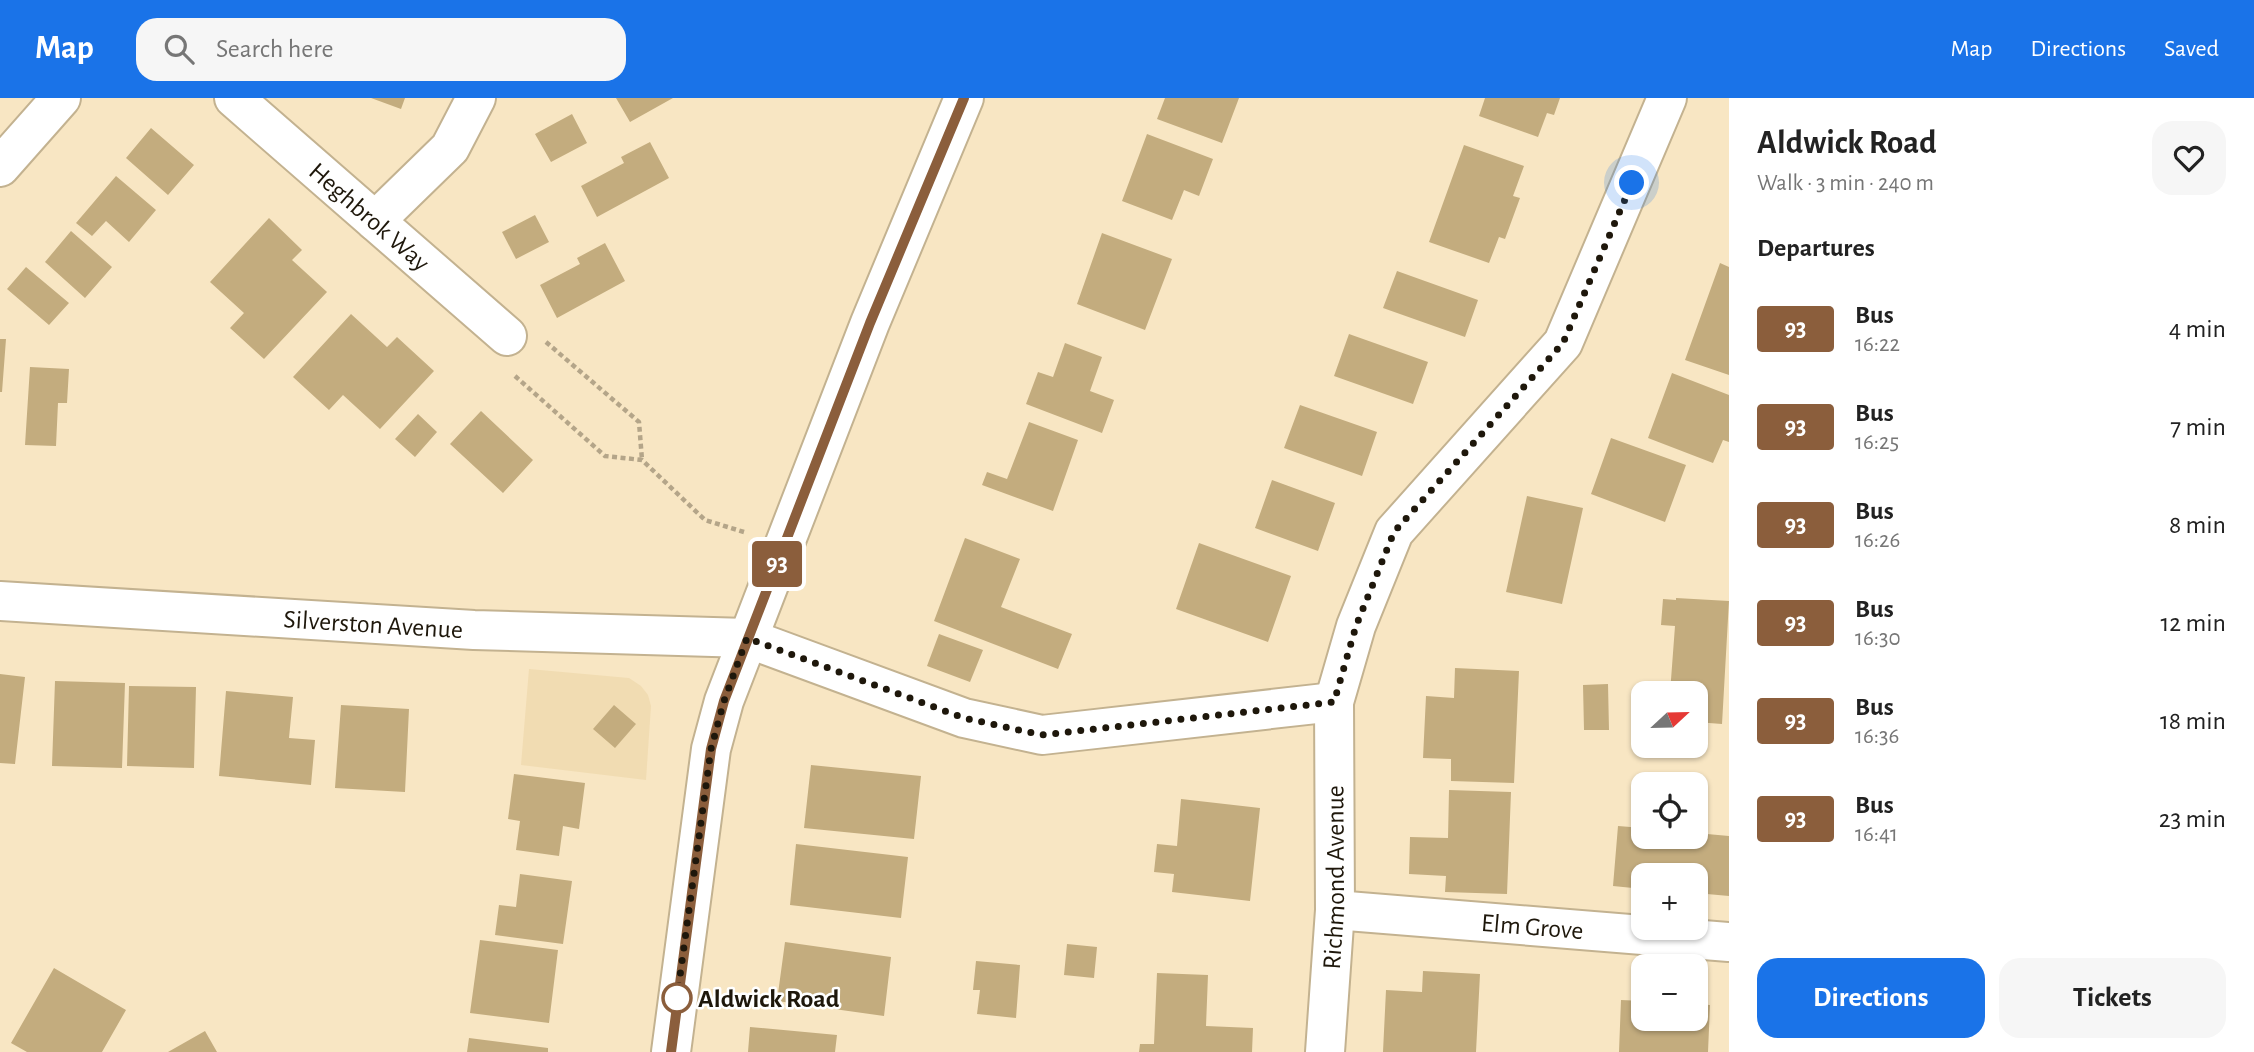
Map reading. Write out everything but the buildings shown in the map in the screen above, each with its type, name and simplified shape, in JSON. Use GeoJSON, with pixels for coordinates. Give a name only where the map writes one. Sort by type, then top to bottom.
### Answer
{"type":"FeatureCollection","features":[{"type":"Feature","properties":{"kind":"street"},"geometry":{"type":"LineString","coordinates":[[0,167],[61,98]]}},
{"type":"Feature","properties":{"kind":"street","name":"Heghbrok Way"},"geometry":{"type":"LineString","coordinates":[[234,98],[506,336]]}},
{"type":"Feature","properties":{"kind":"street"},"geometry":{"type":"LineString","coordinates":[[375,221],[450,148],[476,98]]}},
{"type":"Feature","properties":{"kind":"street"},"geometry":{"type":"LineString","coordinates":[[671,1052],[711,749],[724,701],[870,323],[964,98]]}},
{"type":"Feature","properties":{"kind":"street","name":"Richmond Avenue"},"geometry":{"type":"LineString","coordinates":[[1325,1052],[1335,911],[1334,702],[1356,626],[1394,532],[1563,343],[1667,98]]}},
{"type":"Feature","properties":{"kind":"street","name":"Silverston Avenue"},"geometry":{"type":"LineString","coordinates":[[0,601],[474,631],[747,638],[964,718],[1042,735],[1334,702]]}},
{"type":"Feature","properties":{"kind":"street","name":"Elm Grove"},"geometry":{"type":"LineString","coordinates":[[1335,911],[1729,942]]}},
{"type":"Feature","properties":{"kind":"path"},"geometry":{"type":"LineString","coordinates":[[642,460],[639,422],[545,341],[506,336],[513,374],[605,456],[642,460],[705,520],[785,545]]}},
{"type":"Feature","properties":{"kind":"shaded area"},"geometry":{"type":"Polygon","coordinates":[[[529,669],[629,678],[641,686],[648,695],[651,706],[646,780],[521,765],[529,669]]]}},
{"type":"Feature","properties":{"kind":"bus line","name":"93"},"geometry":{"type":"LineString","coordinates":[[671,1052],[693,868],[711,749],[724,701],[870,323],[964,98]]}},
{"type":"Feature","properties":{"kind":"place","name":"Aldwick Road"},"geometry":{"type":"Point","coordinates":[677,998]}},
{"type":"Feature","properties":{"kind":"route"},"geometry":{"type":"LineString","coordinates":[[677,998],[711,749],[724,701],[747,638],[964,718],[1042,735],[1334,702],[1356,626],[1394,532],[1563,343],[1632,183]]}}]}
